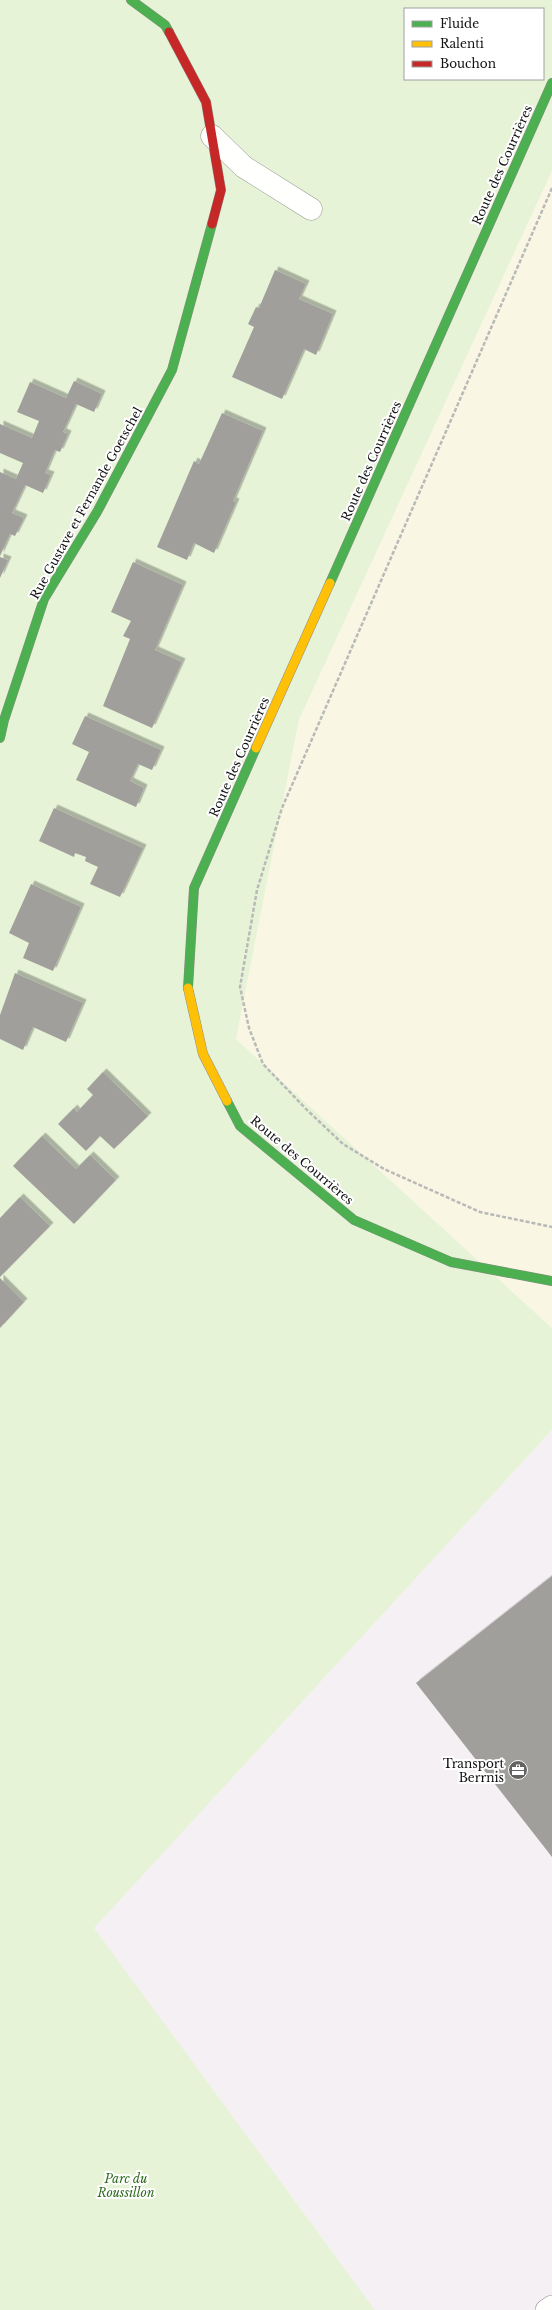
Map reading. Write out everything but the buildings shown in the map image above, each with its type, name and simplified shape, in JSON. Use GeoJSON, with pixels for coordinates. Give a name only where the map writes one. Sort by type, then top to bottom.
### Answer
{"type":"FeatureCollection","features":[{"type":"Feature","properties":{"kind":"main road","name":"Rue Gustave et Fernande Goetschel"},"geometry":{"type":"LineString","coordinates":[[0,738],[4,720],[44,599],[97,512],[172,370],[221,190],[206,102],[165,25],[131,0]]}},
{"type":"Feature","properties":{"kind":"main road","name":"Route des Courrières"},"geometry":{"type":"LineString","coordinates":[[552,83],[194,888],[187,982],[203,1054],[240,1126],[354,1220],[451,1262],[552,1281]]}},
{"type":"Feature","properties":{"kind":"street"},"geometry":{"type":"LineString","coordinates":[[212,136],[244,167],[311,209]]}},
{"type":"Feature","properties":{"kind":"lane"},"geometry":{"type":"LineString","coordinates":[[546,2310],[552,2306]]}},
{"type":"Feature","properties":{"kind":"path"},"geometry":{"type":"LineString","coordinates":[[552,188],[282,808],[257,890],[240,987],[248,1028],[263,1064],[307,1110],[343,1144],[384,1169],[480,1212],[552,1227]]}},
{"type":"Feature","properties":{"kind":"shaded area"},"geometry":{"type":"Polygon","coordinates":[[[552,171],[552,1328],[236,1039],[299,720],[552,171]]]}},
{"type":"Feature","properties":{"kind":"shaded area"},"geometry":{"type":"Polygon","coordinates":[[[552,1430],[552,2310],[375,2310],[93,1928],[552,1430]]]}},
{"type":"Feature","properties":{"kind":"green space","name":"Parc du Roussillon"},"geometry":{"type":"Polygon","coordinates":[[[0,0],[552,0],[552,171],[299,720],[236,1039],[552,1328],[552,1430],[94,1928],[375,2310],[0,2310],[0,0]]]}},
{"type":"Feature","properties":{"kind":"traffic: fast"},"geometry":{"type":"LineString","coordinates":[[131,0],[165,25],[169,32]]}},
{"type":"Feature","properties":{"kind":"traffic: fast"},"geometry":{"type":"LineString","coordinates":[[330,583],[552,83]]}},
{"type":"Feature","properties":{"kind":"traffic: fast"},"geometry":{"type":"LineString","coordinates":[[0,738],[4,720],[44,599],[97,512],[172,370],[212,224]]}},
{"type":"Feature","properties":{"kind":"traffic: fast"},"geometry":{"type":"LineString","coordinates":[[188,988],[194,888],[256,748]]}},
{"type":"Feature","properties":{"kind":"traffic: fast"},"geometry":{"type":"LineString","coordinates":[[227,1101],[240,1126],[354,1220],[451,1262],[552,1281]]}},
{"type":"Feature","properties":{"kind":"traffic: slow"},"geometry":{"type":"LineString","coordinates":[[256,748],[330,583]]}},
{"type":"Feature","properties":{"kind":"traffic: slow"},"geometry":{"type":"LineString","coordinates":[[188,988],[203,1054],[227,1101]]}},
{"type":"Feature","properties":{"kind":"traffic: jam"},"geometry":{"type":"LineString","coordinates":[[169,32],[206,102],[221,190],[212,224]]}},
{"type":"Feature","properties":{"kind":"place","name":"Transport Berrnis"},"geometry":{"type":"Point","coordinates":[518,1770]}}]}
